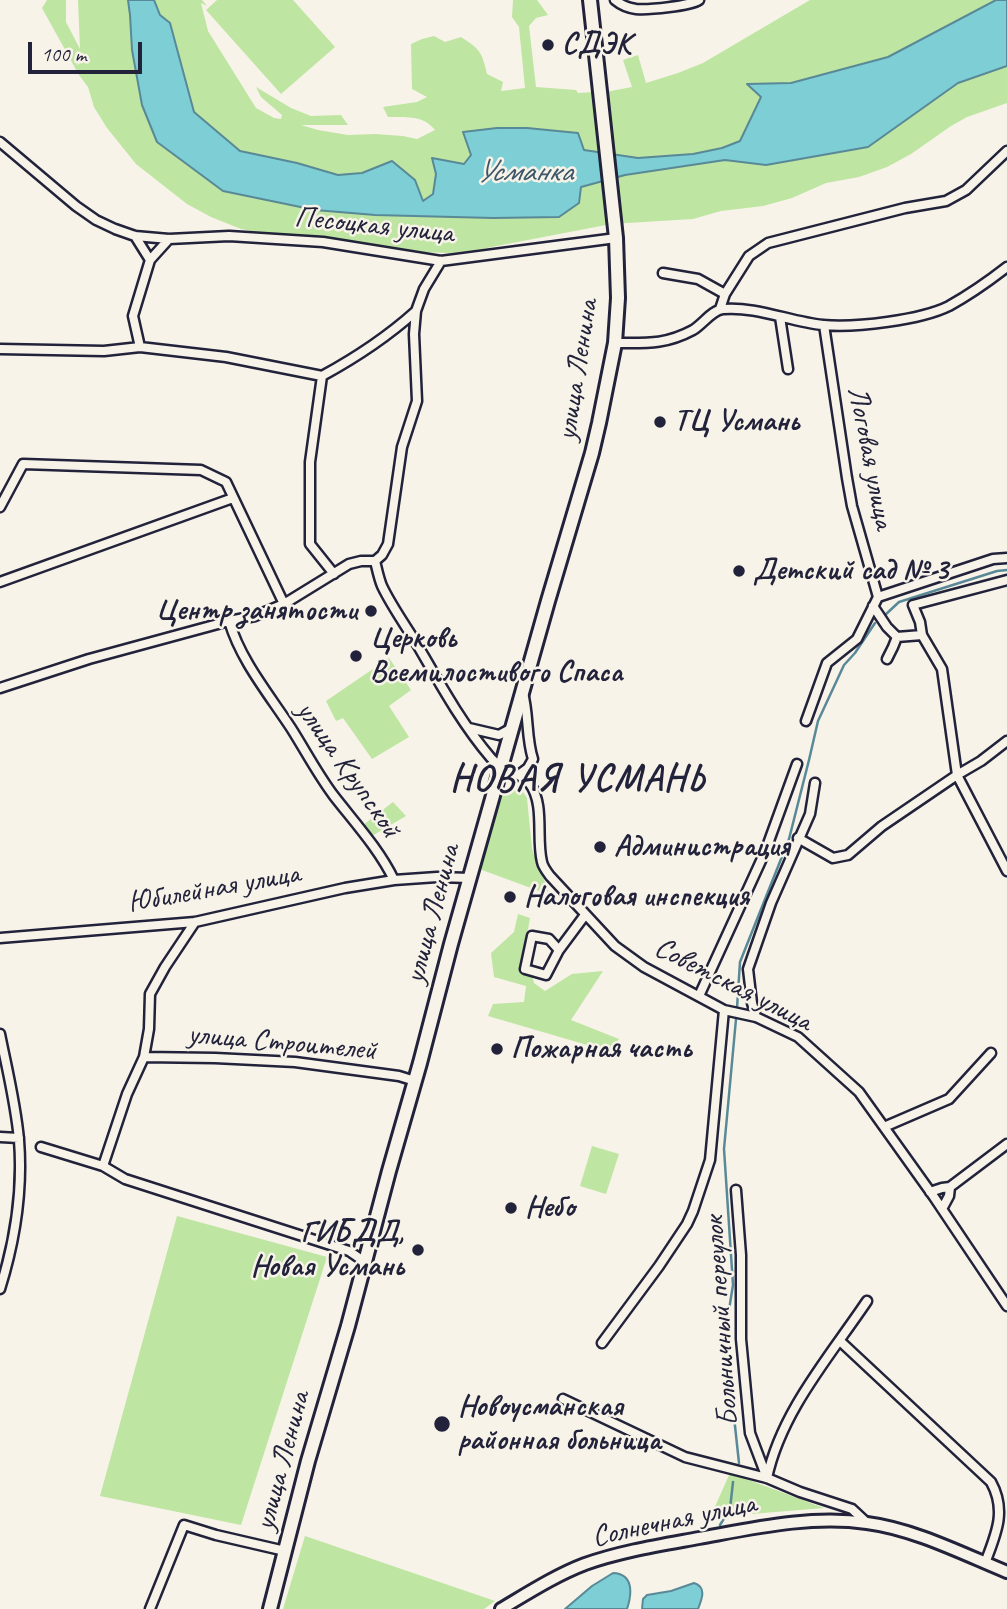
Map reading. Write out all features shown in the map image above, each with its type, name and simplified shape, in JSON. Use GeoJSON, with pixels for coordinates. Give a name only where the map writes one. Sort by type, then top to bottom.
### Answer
{"type":"FeatureCollection","features":[{"type":"Feature","properties":{"kind":"main road","name":"улица Ленина"},"geometry":{"type":"LineString","coordinates":[[271,1607],[308,1461],[470,878],[592,453],[615,342],[618,298],[615,233],[590,0]]}},
{"type":"Feature","properties":{"kind":"street"},"geometry":{"type":"LineString","coordinates":[[622,2],[636,9],[696,3],[699,0]]}},
{"type":"Feature","properties":{"kind":"street","name":"Песоцкая улица"},"geometry":{"type":"LineString","coordinates":[[0,142],[96,220],[135,236],[169,239],[229,236],[323,243],[443,261],[615,233]]}},
{"type":"Feature","properties":{"kind":"street"},"geometry":{"type":"LineString","coordinates":[[615,342],[648,343],[671,340],[696,328],[720,309],[725,294],[748,256],[768,243],[905,208],[946,201],[966,190],[1007,151]]}},
{"type":"Feature","properties":{"kind":"street"},"geometry":{"type":"LineString","coordinates":[[135,236],[150,260]]}},
{"type":"Feature","properties":{"kind":"street"},"geometry":{"type":"LineString","coordinates":[[140,347],[134,316],[150,260],[169,239]]}},
{"type":"Feature","properties":{"kind":"street"},"geometry":{"type":"LineString","coordinates":[[0,688],[89,659],[255,616],[284,604],[349,564],[375,561],[382,555],[388,544],[402,447],[417,401],[414,334],[416,311],[424,289],[443,261]]}},
{"type":"Feature","properties":{"kind":"street"},"geometry":{"type":"LineString","coordinates":[[720,309],[739,309],[824,325],[870,324],[919,317],[948,306],[1007,267]]}},
{"type":"Feature","properties":{"kind":"street"},"geometry":{"type":"LineString","coordinates":[[663,273],[698,279],[725,294]]}},
{"type":"Feature","properties":{"kind":"street"},"geometry":{"type":"LineString","coordinates":[[0,349],[104,352],[140,347],[226,357],[322,376],[389,336],[416,311]]}},
{"type":"Feature","properties":{"kind":"street"},"geometry":{"type":"LineString","coordinates":[[780,317],[788,369]]}},
{"type":"Feature","properties":{"kind":"street","name":"Логовая улица"},"geometry":{"type":"LineString","coordinates":[[824,325],[850,497],[878,597]]}},
{"type":"Feature","properties":{"kind":"street"},"geometry":{"type":"LineString","coordinates":[[322,376],[310,462],[310,544],[334,573]]}},
{"type":"Feature","properties":{"kind":"street"},"geometry":{"type":"LineString","coordinates":[[0,507],[23,464],[201,470],[226,482],[284,604]]}},
{"type":"Feature","properties":{"kind":"street"},"geometry":{"type":"LineString","coordinates":[[0,582],[233,498]]}},
{"type":"Feature","properties":{"kind":"street"},"geometry":{"type":"LineString","coordinates":[[806,721],[827,663],[857,639],[878,597],[993,559],[1007,558]]}},
{"type":"Feature","properties":{"kind":"street"},"geometry":{"type":"LineString","coordinates":[[375,561],[382,585],[440,684],[492,760],[514,774],[520,774],[533,760],[529,748],[527,705],[523,691]]}},
{"type":"Feature","properties":{"kind":"street"},"geometry":{"type":"LineString","coordinates":[[1007,580],[913,605],[922,635],[943,670],[957,775],[1007,871]]}},
{"type":"Feature","properties":{"kind":"street"},"geometry":{"type":"LineString","coordinates":[[873,606],[897,637],[922,635]]}},
{"type":"Feature","properties":{"kind":"street","name":"улица Крупской"},"geometry":{"type":"LineString","coordinates":[[229,621],[243,657],[258,681],[332,793],[386,863],[394,880],[470,878]]}},
{"type":"Feature","properties":{"kind":"street"},"geometry":{"type":"LineString","coordinates":[[887,659],[897,637]]}},
{"type":"Feature","properties":{"kind":"street"},"geometry":{"type":"LineString","coordinates":[[469,728],[499,735],[512,728]]}},
{"type":"Feature","properties":{"kind":"street"},"geometry":{"type":"LineString","coordinates":[[798,838],[832,858],[848,855],[882,826],[1007,741]]}},
{"type":"Feature","properties":{"kind":"street"},"geometry":{"type":"LineString","coordinates":[[699,996],[765,852],[797,764]]}},
{"type":"Feature","properties":{"kind":"street","name":"Советская улица"},"geometry":{"type":"LineString","coordinates":[[520,774],[534,792],[539,814],[542,864],[585,915],[615,946],[644,967],[724,1010],[756,1017],[798,1037],[859,1092],[1007,1306]]}},
{"type":"Feature","properties":{"kind":"street"},"geometry":{"type":"LineString","coordinates":[[756,1017],[748,969],[771,903],[810,814],[815,783]]}},
{"type":"Feature","properties":{"kind":"street","name":"Юбилейная улица"},"geometry":{"type":"LineString","coordinates":[[0,938],[195,922],[394,880]]}},
{"type":"Feature","properties":{"kind":"street"},"geometry":{"type":"LineString","coordinates":[[559,950],[549,939],[532,936],[525,969],[546,975],[559,950],[585,915]]}},
{"type":"Feature","properties":{"kind":"street"},"geometry":{"type":"LineString","coordinates":[[103,1166],[127,1094],[144,1057],[149,1029],[150,994],[195,922]]}},
{"type":"Feature","properties":{"kind":"street","name":"Больничный переулок"},"geometry":{"type":"LineString","coordinates":[[602,1343],[659,1266],[687,1224],[693,1210],[710,1160],[724,1010]]}},
{"type":"Feature","properties":{"kind":"street"},"geometry":{"type":"LineString","coordinates":[[0,1034],[19,1138],[20,1173],[16,1222],[0,1289]]}},
{"type":"Feature","properties":{"kind":"street"},"geometry":{"type":"LineString","coordinates":[[884,1127],[950,1098],[991,1053]]}},
{"type":"Feature","properties":{"kind":"street","name":"улица Строителей"},"geometry":{"type":"LineString","coordinates":[[144,1057],[295,1062],[415,1080]]}},
{"type":"Feature","properties":{"kind":"street"},"geometry":{"type":"LineString","coordinates":[[0,1137],[19,1138]]}},
{"type":"Feature","properties":{"kind":"street"},"geometry":{"type":"LineString","coordinates":[[930,1192],[950,1187],[1007,1144]]}},
{"type":"Feature","properties":{"kind":"street"},"geometry":{"type":"LineString","coordinates":[[41,1147],[103,1166],[125,1179],[349,1251],[365,1262]]}},
{"type":"Feature","properties":{"kind":"street"},"geometry":{"type":"LineString","coordinates":[[942,1209],[949,1196],[950,1187]]}},
{"type":"Feature","properties":{"kind":"street","name":"Больничный переулок"},"geometry":{"type":"LineString","coordinates":[[736,1190],[741,1255],[741,1339],[750,1433],[767,1478]]}},
{"type":"Feature","properties":{"kind":"street","name":"Солнечная улица"},"geometry":{"type":"LineString","coordinates":[[867,1301],[803,1391],[772,1455],[767,1478],[852,1509],[867,1523]]}},
{"type":"Feature","properties":{"kind":"street"},"geometry":{"type":"LineString","coordinates":[[840,1341],[992,1482],[1003,1513],[985,1563]]}},
{"type":"Feature","properties":{"kind":"street","name":"Больничный переулок"},"geometry":{"type":"LineString","coordinates":[[563,1399],[685,1457],[767,1478]]}},
{"type":"Feature","properties":{"kind":"street","name":"Солнечная улица"},"geometry":{"type":"LineString","coordinates":[[501,1609],[572,1570],[628,1551],[760,1527],[826,1520],[893,1528],[1007,1572]]}},
{"type":"Feature","properties":{"kind":"street"},"geometry":{"type":"LineString","coordinates":[[150,1609],[184,1525],[285,1551]]}},
{"type":"Feature","properties":{"kind":"green space"},"geometry":{"type":"Polygon","coordinates":[[[47,0],[66,0],[66,22],[80,49],[78,0],[202,0],[207,6],[201,3],[208,31],[256,108],[281,119],[282,115],[261,97],[256,87],[291,108],[311,116],[341,115],[348,125],[301,125],[348,135],[375,134],[417,139],[435,130],[420,119],[388,117],[383,107],[417,102],[427,97],[412,89],[411,44],[434,36],[445,42],[461,37],[479,52],[487,74],[503,82],[501,91],[525,88],[519,27],[512,17],[513,0],[537,0],[548,15],[536,18],[529,26],[536,87],[576,90],[578,93],[632,87],[623,60],[638,55],[646,83],[703,63],[810,0],[1007,0],[1007,103],[967,117],[887,167],[859,177],[826,183],[792,198],[763,206],[721,211],[693,219],[611,224],[476,250],[420,252],[277,236],[241,229],[187,204],[136,164],[107,128],[94,107],[88,87],[42,8],[47,0]]]}},
{"type":"Feature","properties":{"kind":"green space"},"geometry":{"type":"Polygon","coordinates":[[[217,0],[293,0],[335,47],[281,94],[206,10],[217,0]]]}},
{"type":"Feature","properties":{"kind":"green space"},"geometry":{"type":"Polygon","coordinates":[[[389,658],[411,690],[389,706],[409,737],[372,759],[343,718],[336,721],[326,701],[389,658]]]}},
{"type":"Feature","properties":{"kind":"green space"},"geometry":{"type":"Polygon","coordinates":[[[517,789],[527,798],[532,849],[550,895],[482,870],[480,866],[499,796],[517,789]]]}},
{"type":"Feature","properties":{"kind":"green space"},"geometry":{"type":"Polygon","coordinates":[[[393,802],[406,816],[370,837],[363,825],[393,802]]]}},
{"type":"Feature","properties":{"kind":"green space"},"geometry":{"type":"Polygon","coordinates":[[[518,914],[530,918],[521,970],[532,975],[534,983],[545,991],[572,974],[603,971],[571,1020],[619,1039],[611,1052],[488,1016],[493,1004],[524,1002],[526,986],[494,977],[491,953],[514,932],[518,914]]]}},
{"type":"Feature","properties":{"kind":"green space"},"geometry":{"type":"Polygon","coordinates":[[[592,1146],[619,1154],[606,1194],[580,1186],[592,1146]]]}},
{"type":"Feature","properties":{"kind":"green space"},"geometry":{"type":"Polygon","coordinates":[[[177,1216],[327,1257],[241,1525],[100,1496],[177,1216]]]}},
{"type":"Feature","properties":{"kind":"green space"},"geometry":{"type":"Polygon","coordinates":[[[730,1473],[824,1508],[709,1520],[730,1473]]]}},
{"type":"Feature","properties":{"kind":"green space"},"geometry":{"type":"Polygon","coordinates":[[[305,1536],[495,1601],[484,1609],[283,1609],[305,1536]]]}},
{"type":"Feature","properties":{"kind":"water","name":"Усманка"},"geometry":{"type":"Polygon","coordinates":[[[128,0],[154,0],[160,15],[170,23],[194,112],[240,151],[338,175],[362,173],[392,161],[415,180],[423,201],[433,194],[436,174],[432,158],[464,164],[471,155],[463,132],[527,128],[578,133],[584,150],[638,158],[693,154],[722,148],[740,141],[761,97],[747,84],[791,83],[888,57],[996,0],[1007,0],[1007,66],[958,83],[868,147],[766,165],[725,160],[625,175],[581,187],[579,203],[559,217],[375,215],[315,210],[223,191],[157,142],[142,105],[132,50],[128,0]]]}},
{"type":"Feature","properties":{"kind":"water"},"geometry":{"type":"Polygon","coordinates":[[[613,1573],[625,1577],[630,1586],[627,1609],[565,1609],[592,1586],[613,1573]]]}},
{"type":"Feature","properties":{"kind":"water"},"geometry":{"type":"Polygon","coordinates":[[[694,1583],[702,1590],[698,1609],[642,1609],[643,1599],[647,1595],[694,1583]]]}},
{"type":"Feature","properties":{"kind":"waterway"},"geometry":{"type":"LineString","coordinates":[[884,616],[899,602],[1007,570]]}},
{"type":"Feature","properties":{"kind":"waterway"},"geometry":{"type":"LineString","coordinates":[[737,1008],[740,962],[789,839],[818,721],[844,665],[875,623]]}},
{"type":"Feature","properties":{"kind":"waterway"},"geometry":{"type":"LineString","coordinates":[[736,1019],[724,1149],[733,1285],[723,1347],[731,1389],[739,1463]]}},
{"type":"Feature","properties":{"kind":"waterway"},"geometry":{"type":"LineString","coordinates":[[720,1525],[730,1509],[733,1482]]}},
{"type":"Feature","properties":{"kind":"place","name":"СДЭК"},"geometry":{"type":"Point","coordinates":[548,45]}},
{"type":"Feature","properties":{"kind":"place","name":"ТЦ Усмань"},"geometry":{"type":"Point","coordinates":[660,422]}},
{"type":"Feature","properties":{"kind":"place","name":"Детский сад № 3"},"geometry":{"type":"Point","coordinates":[739,571]}},
{"type":"Feature","properties":{"kind":"place","name":"Центр занятости"},"geometry":{"type":"Point","coordinates":[371,611]}},
{"type":"Feature","properties":{"kind":"place","name":"Церковь Всемилостивого Спаса"},"geometry":{"type":"Point","coordinates":[356,656]}},
{"type":"Feature","properties":{"kind":"place","name":"Администрация"},"geometry":{"type":"Point","coordinates":[600,847]}},
{"type":"Feature","properties":{"kind":"place","name":"Налоговая инспекция"},"geometry":{"type":"Point","coordinates":[510,897]}},
{"type":"Feature","properties":{"kind":"place","name":"Пожарная часть"},"geometry":{"type":"Point","coordinates":[497,1049]}},
{"type":"Feature","properties":{"kind":"place","name":"Небо"},"geometry":{"type":"Point","coordinates":[511,1208]}},
{"type":"Feature","properties":{"kind":"place","name":"ГИБДД, Новая Усмань"},"geometry":{"type":"Point","coordinates":[418,1250]}},
{"type":"Feature","properties":{"kind":"place","name":"Новоусманская районная больница"},"geometry":{"type":"Point","coordinates":[442,1424]}},
{"type":"Feature","properties":{"kind":"district","name":"НОВАЯ УСМАНЬ"},"geometry":{"type":"Point","coordinates":[578,780]}}]}
